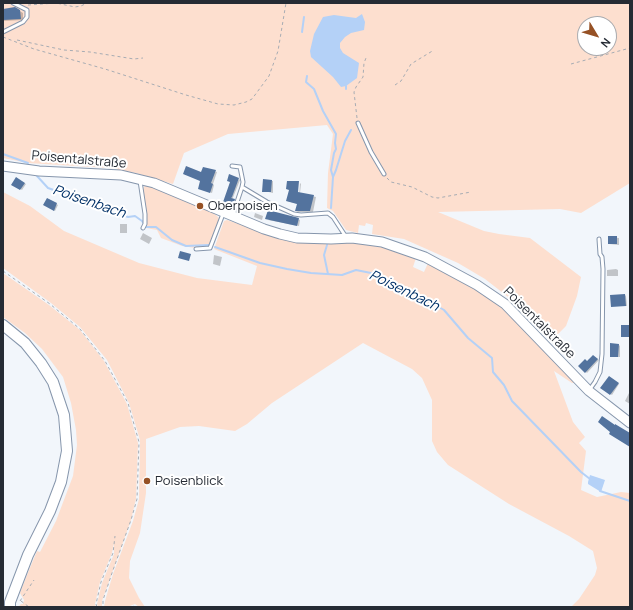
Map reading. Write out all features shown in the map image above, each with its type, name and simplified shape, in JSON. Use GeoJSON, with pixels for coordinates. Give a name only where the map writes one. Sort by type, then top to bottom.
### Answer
{"type":"FeatureCollection","features":[{"type":"Feature","properties":{"kind":"main road","name":"Poisentalstraße"},"geometry":{"type":"LineString","coordinates":[[3,166],[40,171],[121,175],[154,183],[264,229],[297,238],[347,238],[382,242],[425,257],[477,284],[505,304],[589,391],[630,423]]}},
{"type":"Feature","properties":{"kind":"main road"},"geometry":{"type":"LineString","coordinates":[[3,325],[25,343],[41,363],[53,382],[64,415],[67,451],[61,482],[50,511],[28,555],[10,602],[10,607]]}},
{"type":"Feature","properties":{"kind":"lane"},"geometry":{"type":"LineString","coordinates":[[3,32],[23,22],[28,17],[27,10],[13,3]]}},
{"type":"Feature","properties":{"kind":"lane"},"geometry":{"type":"LineString","coordinates":[[358,123],[371,152],[384,174]]}},
{"type":"Feature","properties":{"kind":"lane"},"geometry":{"type":"LineString","coordinates":[[232,166],[240,167],[243,182],[232,216]]}},
{"type":"Feature","properties":{"kind":"lane"},"geometry":{"type":"LineString","coordinates":[[140,180],[145,224],[143,228]]}},
{"type":"Feature","properties":{"kind":"lane"},"geometry":{"type":"LineString","coordinates":[[242,187],[267,202],[294,214],[301,215],[328,213],[333,217],[347,238]]}},
{"type":"Feature","properties":{"kind":"lane"},"geometry":{"type":"LineString","coordinates":[[196,249],[210,248],[223,212]]}},
{"type":"Feature","properties":{"kind":"lane"},"geometry":{"type":"LineString","coordinates":[[589,391],[600,372],[602,354],[603,269],[599,239]]}},
{"type":"Feature","properties":{"kind":"path"},"geometry":{"type":"LineString","coordinates":[[26,5],[56,3],[75,7],[87,3]]}},
{"type":"Feature","properties":{"kind":"path"},"geometry":{"type":"LineString","coordinates":[[3,37],[34,49],[105,69],[186,95],[218,104],[234,105],[252,99],[269,76],[278,51],[286,3]]}},
{"type":"Feature","properties":{"kind":"path"},"geometry":{"type":"LineString","coordinates":[[18,40],[64,50],[90,52],[128,58],[143,58]]}},
{"type":"Feature","properties":{"kind":"path"},"geometry":{"type":"LineString","coordinates":[[571,64],[630,48]]}},
{"type":"Feature","properties":{"kind":"path"},"geometry":{"type":"LineString","coordinates":[[395,85],[401,82],[410,64],[434,50]]}},
{"type":"Feature","properties":{"kind":"path"},"geometry":{"type":"LineString","coordinates":[[358,123],[354,92],[363,78],[364,63],[366,58]]}},
{"type":"Feature","properties":{"kind":"path"},"geometry":{"type":"LineString","coordinates":[[384,174],[391,182],[412,186],[432,197],[438,198],[471,192]]}},
{"type":"Feature","properties":{"kind":"path"},"geometry":{"type":"LineString","coordinates":[[3,270],[50,304],[80,329],[105,360],[128,403],[139,442],[137,499],[132,520],[103,600],[103,607]]}},
{"type":"Feature","properties":{"kind":"path"},"geometry":{"type":"LineString","coordinates":[[97,607],[96,604],[101,582],[113,553],[115,536]]}},
{"type":"Feature","properties":{"kind":"path"},"geometry":{"type":"LineString","coordinates":[[29,607],[20,601],[34,580]]}},
{"type":"Feature","properties":{"kind":"path"},"geometry":{"type":"LineString","coordinates":[[131,607],[136,607]]}},
{"type":"Feature","properties":{"kind":"shaded area"},"geometry":{"type":"Polygon","coordinates":[[[3,3],[630,3],[630,183],[581,213],[560,209],[438,212],[484,231],[530,238],[581,277],[577,296],[566,326],[553,339],[512,300],[485,279],[458,263],[404,239],[372,234],[373,225],[366,223],[365,226],[359,225],[358,233],[346,230],[333,211],[327,208],[328,173],[333,134],[327,125],[228,134],[184,153],[173,184],[136,173],[109,168],[28,163],[3,158],[3,3]]]}},
{"type":"Feature","properties":{"kind":"shaded area"},"geometry":{"type":"Polygon","coordinates":[[[145,185],[152,186],[195,203],[200,209],[207,209],[216,215],[219,218],[214,239],[211,244],[209,244],[208,247],[195,248],[182,246],[161,238],[157,230],[146,228],[147,218],[143,189],[145,185]]]}},
{"type":"Feature","properties":{"kind":"shaded area"},"geometry":{"type":"Polygon","coordinates":[[[3,192],[30,206],[64,231],[139,263],[197,278],[252,285],[257,266],[214,249],[224,221],[227,220],[283,239],[305,243],[346,242],[389,248],[416,258],[413,267],[424,272],[428,263],[465,281],[504,308],[576,383],[572,383],[554,371],[573,422],[585,437],[579,443],[586,451],[581,490],[597,497],[621,492],[630,493],[630,607],[571,607],[579,599],[595,575],[597,568],[593,551],[569,536],[509,504],[448,465],[437,452],[432,441],[432,400],[422,378],[412,369],[363,343],[272,403],[247,424],[235,431],[199,426],[180,427],[146,439],[146,493],[140,533],[130,561],[129,578],[145,607],[139,607],[135,604],[127,607],[104,607],[113,574],[133,521],[139,499],[140,440],[129,403],[107,360],[80,327],[51,303],[3,268],[3,192]]]}},
{"type":"Feature","properties":{"kind":"shaded area"},"geometry":{"type":"Polygon","coordinates":[[[3,273],[49,305],[80,330],[104,361],[127,404],[138,443],[136,499],[131,520],[102,601],[102,607],[98,607],[97,604],[102,583],[114,554],[114,543],[112,553],[100,582],[95,604],[96,607],[18,607],[23,604],[24,600],[20,593],[37,551],[40,552],[56,521],[73,476],[77,445],[71,403],[63,377],[42,349],[25,333],[3,317],[3,273]]]}},
{"type":"Feature","properties":{"kind":"water"},"geometry":{"type":"Polygon","coordinates":[[[362,14],[365,22],[364,30],[351,33],[340,43],[340,48],[343,53],[359,63],[357,78],[346,86],[341,87],[333,77],[311,57],[310,51],[314,34],[323,17],[334,15],[356,18],[362,14]]]}},
{"type":"Feature","properties":{"kind":"water"},"geometry":{"type":"Polygon","coordinates":[[[590,475],[605,480],[601,492],[588,484],[590,475]]]}},
{"type":"Feature","properties":{"kind":"building"},"geometry":{"type":"Polygon","coordinates":[[[15,7],[20,10],[21,19],[3,20],[3,9],[15,7]]]}},
{"type":"Feature","properties":{"kind":"building"},"geometry":{"type":"Polygon","coordinates":[[[186,166],[201,172],[203,167],[216,170],[211,183],[213,184],[210,193],[198,189],[200,181],[183,174],[186,166]]]}},
{"type":"Feature","properties":{"kind":"building"},"geometry":{"type":"Polygon","coordinates":[[[229,174],[239,178],[231,198],[235,199],[232,209],[222,205],[230,182],[227,181],[229,174]]]}},
{"type":"Feature","properties":{"kind":"building"},"geometry":{"type":"Polygon","coordinates":[[[16,177],[25,183],[20,190],[11,185],[16,177]]]}},
{"type":"Feature","properties":{"kind":"building"},"geometry":{"type":"Polygon","coordinates":[[[263,179],[272,180],[271,192],[262,192],[263,179]]]}},
{"type":"Feature","properties":{"kind":"building"},"geometry":{"type":"Polygon","coordinates":[[[287,181],[299,181],[298,192],[314,195],[310,211],[295,211],[297,204],[286,201],[289,190],[286,189],[287,181]]]}},
{"type":"Feature","properties":{"kind":"building"},"geometry":{"type":"Polygon","coordinates":[[[47,198],[57,203],[54,211],[43,205],[47,198]]]}},
{"type":"Feature","properties":{"kind":"building"},"geometry":{"type":"Polygon","coordinates":[[[268,210],[299,218],[297,226],[265,219],[268,210]]]}},
{"type":"Feature","properties":{"kind":"building"},"geometry":{"type":"Polygon","coordinates":[[[608,236],[617,236],[617,244],[608,244],[608,236]]]}},
{"type":"Feature","properties":{"kind":"building"},"geometry":{"type":"Polygon","coordinates":[[[180,251],[191,254],[189,261],[178,258],[180,251]]]}},
{"type":"Feature","properties":{"kind":"building"},"geometry":{"type":"Polygon","coordinates":[[[625,294],[626,306],[611,307],[610,295],[625,294]]]}},
{"type":"Feature","properties":{"kind":"building"},"geometry":{"type":"Polygon","coordinates":[[[621,325],[630,325],[630,337],[621,337],[621,325]]]}},
{"type":"Feature","properties":{"kind":"building"},"geometry":{"type":"Polygon","coordinates":[[[610,343],[619,344],[618,357],[610,357],[610,343]]]}},
{"type":"Feature","properties":{"kind":"building"},"geometry":{"type":"Polygon","coordinates":[[[593,355],[598,359],[585,373],[578,366],[585,359],[587,361],[593,355]]]}},
{"type":"Feature","properties":{"kind":"building"},"geometry":{"type":"Polygon","coordinates":[[[609,376],[619,383],[610,395],[600,388],[609,376]]]}},
{"type":"Feature","properties":{"kind":"building"},"geometry":{"type":"Polygon","coordinates":[[[602,416],[630,433],[630,447],[609,434],[610,432],[598,422],[602,416]]]}},
{"type":"Feature","properties":{"kind":"waterway"},"geometry":{"type":"LineString","coordinates":[[302,32],[304,17]]}},
{"type":"Feature","properties":{"kind":"waterway"},"geometry":{"type":"LineString","coordinates":[[307,76],[306,82],[314,89],[323,111],[336,134],[336,149],[331,170],[333,177]]}},
{"type":"Feature","properties":{"kind":"waterway"},"geometry":{"type":"LineString","coordinates":[[331,208],[333,177],[345,141],[351,130]]}},
{"type":"Feature","properties":{"kind":"waterway","name":"Poisenbach"},"geometry":{"type":"LineString","coordinates":[[3,154],[28,163]]}},
{"type":"Feature","properties":{"kind":"waterway","name":"Poisenbach"},"geometry":{"type":"LineString","coordinates":[[37,176],[48,188],[68,195],[86,204],[128,217],[135,216],[142,221],[146,227],[156,227],[172,240],[186,246],[209,245]]}},
{"type":"Feature","properties":{"kind":"waterway"},"geometry":{"type":"LineString","coordinates":[[327,245],[324,255],[328,274]]}},
{"type":"Feature","properties":{"kind":"waterway","name":"Poisenbach"},"geometry":{"type":"LineString","coordinates":[[215,247],[260,263],[287,269],[311,273],[342,275],[356,270],[371,273],[411,291],[444,310],[468,338],[492,358],[493,372],[504,385],[512,401],[581,472],[590,479]]}},
{"type":"Feature","properties":{"kind":"waterway","name":"Poisenbach"},"geometry":{"type":"LineString","coordinates":[[600,491],[630,501]]}},
{"type":"Feature","properties":{"kind":"place","name":"Oberpoisen"},"geometry":{"type":"Point","coordinates":[200,206]}},
{"type":"Feature","properties":{"kind":"place","name":"Poisenblick"},"geometry":{"type":"Point","coordinates":[147,481]}}]}
